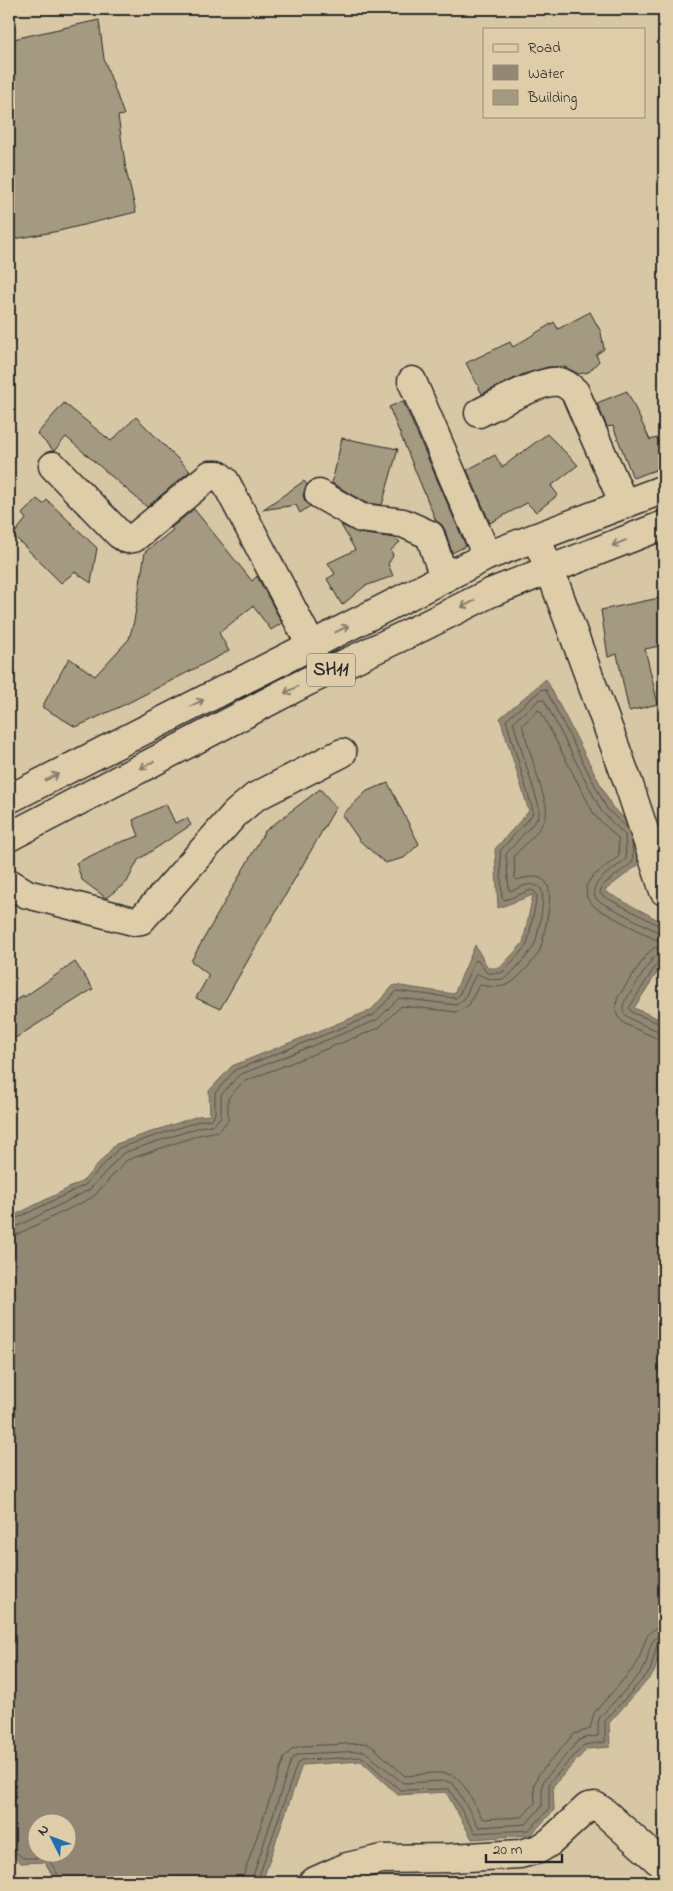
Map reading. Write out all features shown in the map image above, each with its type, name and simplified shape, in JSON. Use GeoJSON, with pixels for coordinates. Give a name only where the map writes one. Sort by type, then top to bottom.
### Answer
{"type":"FeatureCollection","features":[{"type":"Feature","properties":{"kind":"street"},"geometry":{"type":"LineString","coordinates":[[412,381],[487,556]]}},
{"type":"Feature","properties":{"kind":"street"},"geometry":{"type":"LineString","coordinates":[[479,413],[547,382],[560,382],[568,385],[575,392],[624,504]]}},
{"type":"Feature","properties":{"kind":"street"},"geometry":{"type":"LineString","coordinates":[[52,466],[119,534],[127,539],[134,538],[210,475],[218,474],[225,481],[311,645]]}},
{"type":"Feature","properties":{"kind":"street","name":"SH11"},"geometry":{"type":"LineString","coordinates":[[9,799],[487,556],[664,489]]}},
{"type":"Feature","properties":{"kind":"street"},"geometry":{"type":"LineString","coordinates":[[320,494],[361,518],[403,523],[430,535],[444,578]]}},
{"type":"Feature","properties":{"kind":"street","name":"SH11"},"geometry":{"type":"LineString","coordinates":[[9,838],[306,682],[490,593],[664,525]]}},
{"type":"Feature","properties":{"kind":"street"},"geometry":{"type":"LineString","coordinates":[[536,538],[550,570],[628,782],[664,891]]}},
{"type":"Feature","properties":{"kind":"street"},"geometry":{"type":"LineString","coordinates":[[9,883],[27,894],[133,921],[141,920],[148,915],[235,814],[255,797],[342,754]]}},
{"type":"Feature","properties":{"kind":"street"},"geometry":{"type":"LineString","coordinates":[[313,1882],[346,1867],[382,1859],[520,1854],[539,1849],[550,1842],[588,1807],[595,1806],[664,1866]]}},
{"type":"Feature","properties":{"kind":"water"},"geometry":{"type":"Polygon","coordinates":[[[546,679],[612,807],[636,829],[638,865],[604,891],[664,923],[664,962],[634,1008],[664,1021],[664,1638],[654,1673],[609,1723],[610,1747],[587,1749],[553,1786],[554,1810],[531,1835],[472,1839],[446,1792],[398,1795],[361,1761],[302,1765],[262,1882],[56,1882],[46,1864],[78,1864],[78,1814],[28,1814],[28,1863],[21,1863],[9,1852],[9,1218],[83,1181],[116,1144],[198,1116],[210,1115],[209,1091],[232,1066],[371,1010],[394,985],[454,994],[475,945],[488,968],[500,968],[523,943],[533,895],[498,908],[495,849],[529,811],[500,718],[546,679]]]}},
{"type":"Feature","properties":{"kind":"building"},"geometry":{"type":"Polygon","coordinates":[[[99,20],[104,59],[124,115],[118,116],[126,170],[136,212],[59,231],[9,240],[9,40],[99,20]]]}},
{"type":"Feature","properties":{"kind":"building"},"geometry":{"type":"Polygon","coordinates":[[[590,312],[601,332],[604,349],[596,355],[599,361],[589,372],[579,374],[565,367],[548,367],[524,374],[482,394],[466,363],[510,342],[513,347],[554,322],[558,329],[590,312]]]}},
{"type":"Feature","properties":{"kind":"building"},"geometry":{"type":"Polygon","coordinates":[[[627,391],[650,440],[664,436],[664,467],[633,478],[613,426],[607,427],[597,403],[627,391]]]}},
{"type":"Feature","properties":{"kind":"building"},"geometry":{"type":"Polygon","coordinates":[[[403,401],[466,546],[452,553],[445,530],[436,521],[389,407],[403,401]]]}},
{"type":"Feature","properties":{"kind":"building"},"geometry":{"type":"Polygon","coordinates":[[[64,403],[111,441],[136,417],[190,471],[147,507],[66,437],[54,451],[37,434],[64,403]]]}},
{"type":"Feature","properties":{"kind":"building"},"geometry":{"type":"Polygon","coordinates":[[[547,434],[578,465],[551,486],[558,495],[536,512],[527,503],[490,523],[467,470],[495,455],[502,467],[547,434]]]}},
{"type":"Feature","properties":{"kind":"building"},"geometry":{"type":"Polygon","coordinates":[[[342,438],[398,449],[382,505],[366,503],[332,483],[342,438]]]}},
{"type":"Feature","properties":{"kind":"building"},"geometry":{"type":"Polygon","coordinates":[[[304,481],[307,485],[303,495],[305,501],[310,506],[300,513],[296,505],[262,510],[304,481]]]}},
{"type":"Feature","properties":{"kind":"building"},"geometry":{"type":"Polygon","coordinates":[[[37,499],[43,504],[47,500],[97,548],[91,583],[75,572],[61,583],[13,535],[26,519],[22,514],[37,499]]]}},
{"type":"Feature","properties":{"kind":"building"},"geometry":{"type":"Polygon","coordinates":[[[194,509],[252,581],[257,576],[282,623],[271,630],[253,606],[219,633],[229,651],[126,704],[76,727],[42,707],[69,658],[95,676],[129,639],[134,621],[145,552],[173,530],[171,528],[194,509]]]}},
{"type":"Feature","properties":{"kind":"building"},"geometry":{"type":"Polygon","coordinates":[[[341,525],[359,533],[395,538],[400,542],[391,550],[393,556],[388,564],[393,576],[365,586],[342,605],[327,579],[335,574],[328,563],[355,550],[341,525]]]}},
{"type":"Feature","properties":{"kind":"building"},"geometry":{"type":"Polygon","coordinates":[[[664,597],[664,645],[645,649],[658,704],[629,711],[617,654],[608,657],[601,610],[664,597]]]}},
{"type":"Feature","properties":{"kind":"building"},"geometry":{"type":"Polygon","coordinates":[[[388,783],[419,844],[404,858],[385,863],[360,841],[342,815],[367,791],[388,783]]]}},
{"type":"Feature","properties":{"kind":"building"},"geometry":{"type":"Polygon","coordinates":[[[320,789],[336,807],[220,1009],[196,998],[209,975],[191,961],[265,831],[320,789]]]}},
{"type":"Feature","properties":{"kind":"building"},"geometry":{"type":"Polygon","coordinates":[[[166,804],[175,823],[187,818],[191,825],[138,860],[127,882],[106,898],[82,880],[76,863],[115,844],[139,836],[133,820],[166,804]]]}},
{"type":"Feature","properties":{"kind":"building"},"geometry":{"type":"Polygon","coordinates":[[[75,962],[93,989],[9,1042],[9,1005],[75,962]]]}}]}
